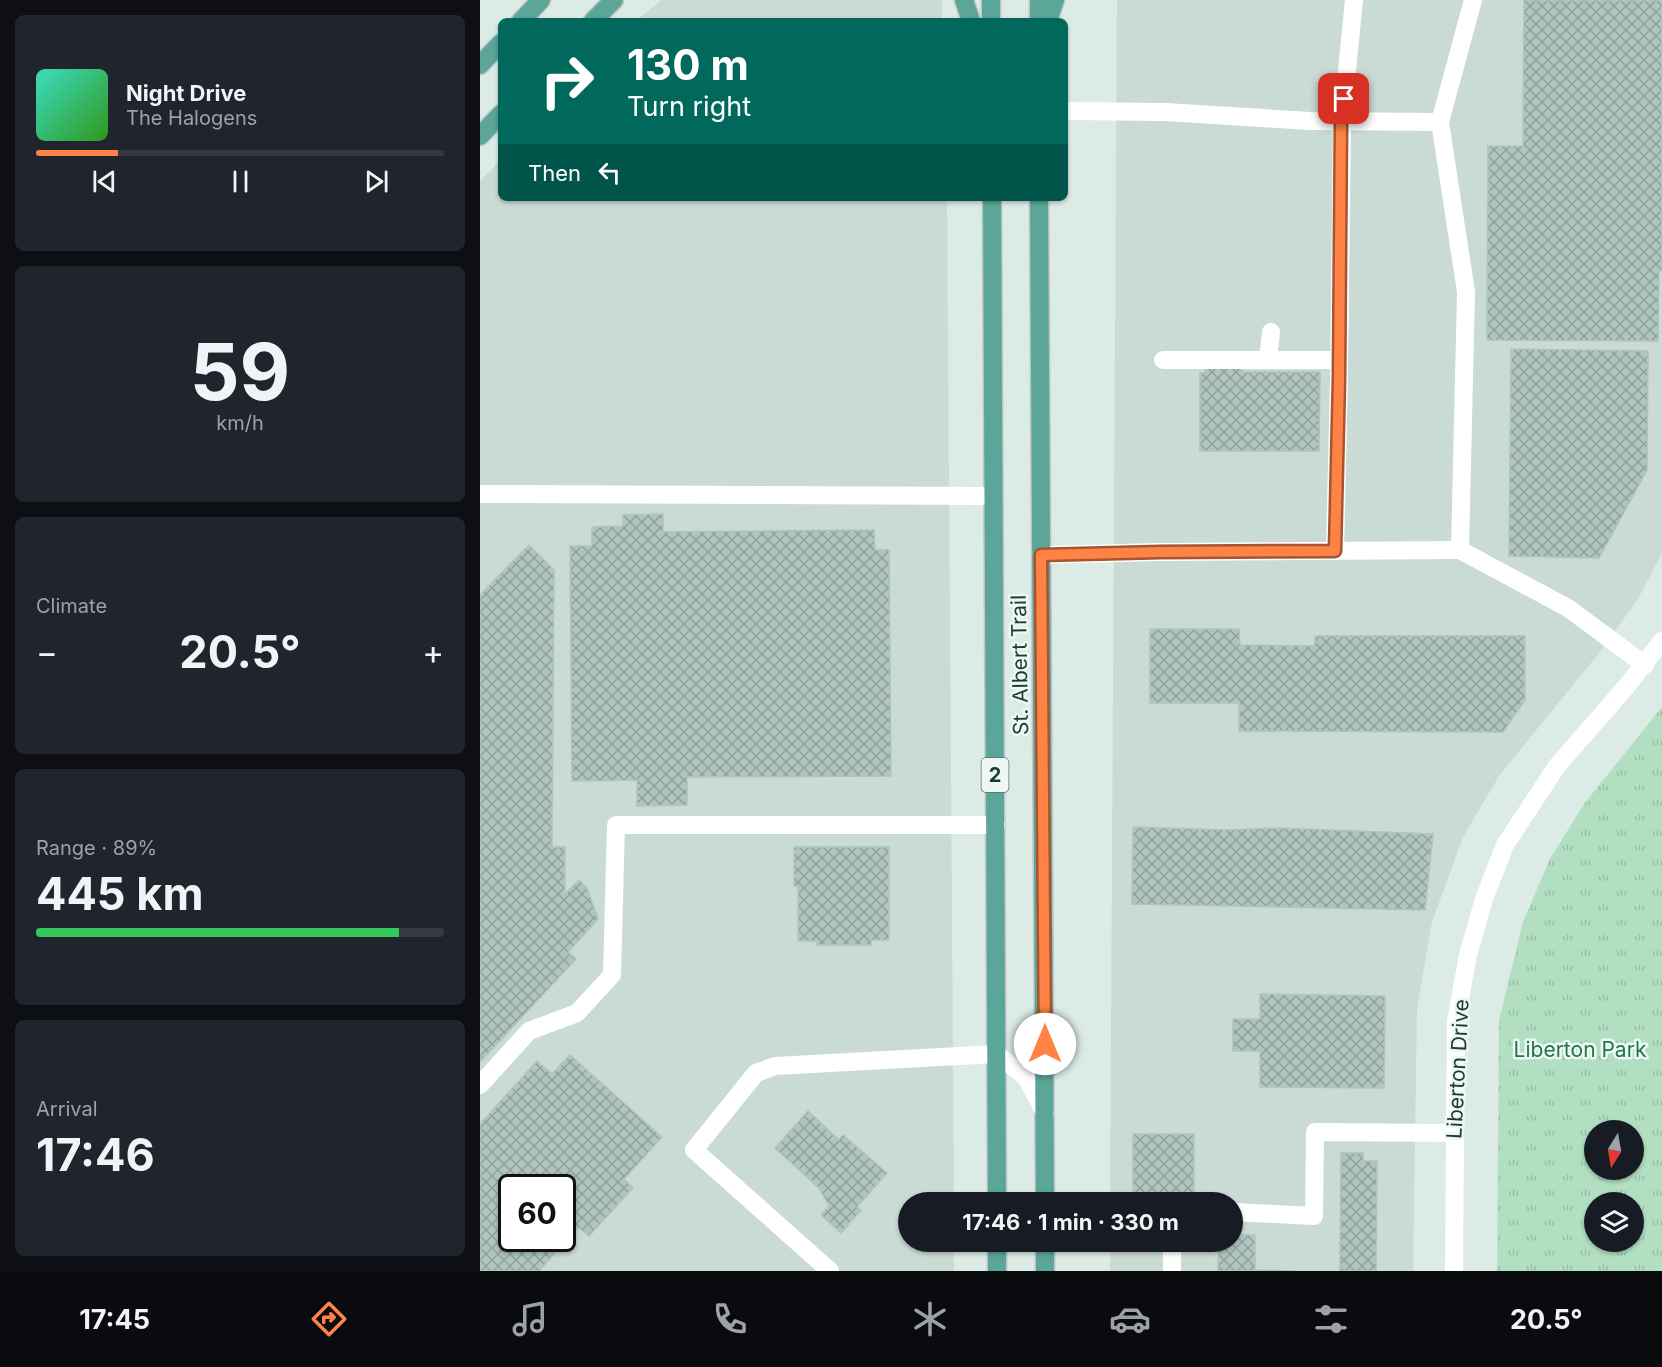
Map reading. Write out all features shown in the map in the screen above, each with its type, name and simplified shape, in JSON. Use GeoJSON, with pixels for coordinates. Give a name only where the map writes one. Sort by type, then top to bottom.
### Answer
{"type":"FeatureCollection","features":[{"type":"Feature","properties":{"kind":"main road"},"geometry":{"type":"LineString","coordinates":[[524,18],[541,0]]}},
{"type":"Feature","properties":{"kind":"main road"},"geometry":{"type":"LineString","coordinates":[[596,18],[614,0]]}},
{"type":"Feature","properties":{"kind":"main road"},"geometry":{"type":"LineString","coordinates":[[964,0],[969,18]]}},
{"type":"Feature","properties":{"kind":"main road"},"geometry":{"type":"LineString","coordinates":[[991,0],[991,18]]}},
{"type":"Feature","properties":{"kind":"main road"},"geometry":{"type":"LineString","coordinates":[[1039,0],[1039,18]]}},
{"type":"Feature","properties":{"kind":"main road"},"geometry":{"type":"LineString","coordinates":[[1049,18],[1055,0]]}},
{"type":"Feature","properties":{"kind":"main road"},"geometry":{"type":"LineString","coordinates":[[480,65],[498,46]]}},
{"type":"Feature","properties":{"kind":"main road"},"geometry":{"type":"LineString","coordinates":[[480,136],[498,117]]}},
{"type":"Feature","properties":{"kind":"main road","name":"St. Albert Trail"},"geometry":{"type":"LineString","coordinates":[[992,201],[997,1192]]}},
{"type":"Feature","properties":{"kind":"main road","name":"St. Albert Trail"},"geometry":{"type":"LineString","coordinates":[[1040,201],[1045,1192]]}},
{"type":"Feature","properties":{"kind":"main road"},"geometry":{"type":"LineString","coordinates":[[997,1252],[997,1271]]}},
{"type":"Feature","properties":{"kind":"main road"},"geometry":{"type":"LineString","coordinates":[[1045,1252],[1046,1271]]}},
{"type":"Feature","properties":{"kind":"street"},"geometry":{"type":"LineString","coordinates":[[1335,551],[1341,121],[1354,0]]}},
{"type":"Feature","properties":{"kind":"street"},"geometry":{"type":"LineString","coordinates":[[1460,550],[1466,292],[1440,122],[1473,0]]}},
{"type":"Feature","properties":{"kind":"street"},"geometry":{"type":"LineString","coordinates":[[1068,111],[1166,112],[1341,121],[1440,122]]}},
{"type":"Feature","properties":{"kind":"street"},"geometry":{"type":"LineString","coordinates":[[1268,360],[1271,332]]}},
{"type":"Feature","properties":{"kind":"street"},"geometry":{"type":"LineString","coordinates":[[1163,360],[1339,360]]}},
{"type":"Feature","properties":{"kind":"street"},"geometry":{"type":"LineString","coordinates":[[480,494],[993,496]]}},
{"type":"Feature","properties":{"kind":"street"},"geometry":{"type":"LineString","coordinates":[[1041,555],[1460,550],[1568,608],[1645,665]]}},
{"type":"Feature","properties":{"kind":"street","name":"Liberton Drive"},"geometry":{"type":"LineString","coordinates":[[1454,1271],[1456,1021],[1468,955],[1484,898],[1505,845],[1557,766],[1645,665],[1662,640]]}},
{"type":"Feature","properties":{"kind":"street"},"geometry":{"type":"LineString","coordinates":[[480,1085],[529,1031],[577,1012],[612,975],[616,825],[996,825]]}},
{"type":"Feature","properties":{"kind":"street"},"geometry":{"type":"LineString","coordinates":[[830,1271],[694,1150],[756,1073],[775,1066],[996,1054],[1026,1077],[1045,1113]]}},
{"type":"Feature","properties":{"kind":"street"},"geometry":{"type":"LineString","coordinates":[[1243,1212],[1314,1216],[1315,1132],[1454,1133]]}},
{"type":"Feature","properties":{"kind":"street"},"geometry":{"type":"LineString","coordinates":[[1172,1252],[1172,1271]]}},
{"type":"Feature","properties":{"kind":"shaded area"},"geometry":{"type":"Polygon","coordinates":[[[661,0],[942,0],[942,18],[640,18],[661,0]]]}},
{"type":"Feature","properties":{"kind":"shaded area"},"geometry":{"type":"Polygon","coordinates":[[[1117,0],[1662,0],[1662,553],[1638,599],[1599,653],[1499,776],[1463,837],[1432,922],[1417,1008],[1413,1271],[1110,1271],[1110,1252],[1243,1252],[1243,1192],[1110,1192],[1117,0]]]}},
{"type":"Feature","properties":{"kind":"shaded area"},"geometry":{"type":"Polygon","coordinates":[[[498,162],[498,201],[947,201],[954,1192],[898,1192],[898,1252],[954,1252],[954,1271],[480,1271],[480,181],[498,162]]]}},
{"type":"Feature","properties":{"kind":"green space","name":"Liberton Park"},"geometry":{"type":"Polygon","coordinates":[[[1662,707],[1662,1271],[1497,1271],[1499,1021],[1523,922],[1550,859],[1584,804],[1662,707]]]}},
{"type":"Feature","properties":{"kind":"building"},"geometry":{"type":"Polygon","coordinates":[[[1524,0],[1662,0],[1662,271],[1659,271],[1658,341],[1487,340],[1488,146],[1523,146],[1524,0]]]}},
{"type":"Feature","properties":{"kind":"building"},"geometry":{"type":"Polygon","coordinates":[[[1511,349],[1648,351],[1647,470],[1599,558],[1509,556],[1511,349]]]}},
{"type":"Feature","properties":{"kind":"building"},"geometry":{"type":"Polygon","coordinates":[[[1205,353],[1242,353],[1242,372],[1320,372],[1319,451],[1200,451],[1200,373],[1205,373],[1205,353]]]}},
{"type":"Feature","properties":{"kind":"building"},"geometry":{"type":"Polygon","coordinates":[[[663,514],[663,532],[874,530],[875,550],[889,550],[891,776],[687,777],[687,805],[637,806],[637,780],[572,781],[570,546],[592,546],[592,527],[623,526],[623,515],[663,514]]]}},
{"type":"Feature","properties":{"kind":"building"},"geometry":{"type":"Polygon","coordinates":[[[529,545],[554,570],[552,847],[565,847],[565,894],[579,880],[587,888],[598,919],[568,952],[576,959],[480,1062],[480,595],[529,545]]]}},
{"type":"Feature","properties":{"kind":"building"},"geometry":{"type":"Polygon","coordinates":[[[1150,629],[1239,629],[1240,645],[1315,646],[1315,636],[1525,636],[1525,700],[1503,732],[1239,731],[1239,703],[1150,703],[1150,629]]]}},
{"type":"Feature","properties":{"kind":"building"},"geometry":{"type":"Polygon","coordinates":[[[1133,827],[1227,830],[1276,828],[1433,834],[1425,910],[1132,904],[1133,827]]]}},
{"type":"Feature","properties":{"kind":"building"},"geometry":{"type":"Polygon","coordinates":[[[794,847],[889,847],[889,940],[871,940],[871,945],[817,945],[817,941],[798,941],[798,886],[794,886],[794,847]]]}},
{"type":"Feature","properties":{"kind":"building"},"geometry":{"type":"Polygon","coordinates":[[[1260,994],[1385,996],[1384,1088],[1260,1087],[1260,1051],[1233,1051],[1233,1019],[1260,1019],[1260,994]]]}},
{"type":"Feature","properties":{"kind":"building"},"geometry":{"type":"Polygon","coordinates":[[[570,1055],[662,1137],[624,1179],[633,1188],[589,1236],[578,1227],[576,1229],[576,1174],[498,1174],[498,1252],[556,1252],[539,1271],[480,1271],[480,1124],[537,1061],[552,1074],[570,1055]]]}},
{"type":"Feature","properties":{"kind":"building"},"geometry":{"type":"Polygon","coordinates":[[[808,1111],[839,1140],[843,1135],[887,1173],[857,1207],[861,1210],[841,1233],[821,1215],[829,1206],[819,1188],[775,1148],[808,1111]]]}},
{"type":"Feature","properties":{"kind":"building"},"geometry":{"type":"Polygon","coordinates":[[[1133,1134],[1194,1134],[1194,1192],[1133,1192],[1133,1134]]]}},
{"type":"Feature","properties":{"kind":"building"},"geometry":{"type":"Polygon","coordinates":[[[1341,1153],[1363,1153],[1363,1161],[1377,1161],[1376,1271],[1340,1271],[1341,1153]]]}},
{"type":"Feature","properties":{"kind":"building"},"geometry":{"type":"Polygon","coordinates":[[[1243,1235],[1255,1235],[1255,1270],[1296,1271],[1218,1271],[1219,1252],[1243,1252],[1243,1235]]]}},
{"type":"Feature","properties":{"kind":"route"},"geometry":{"type":"LineString","coordinates":[[1045,1044],[1041,555],[1335,551],[1341,121],[1344,99]]}}]}
